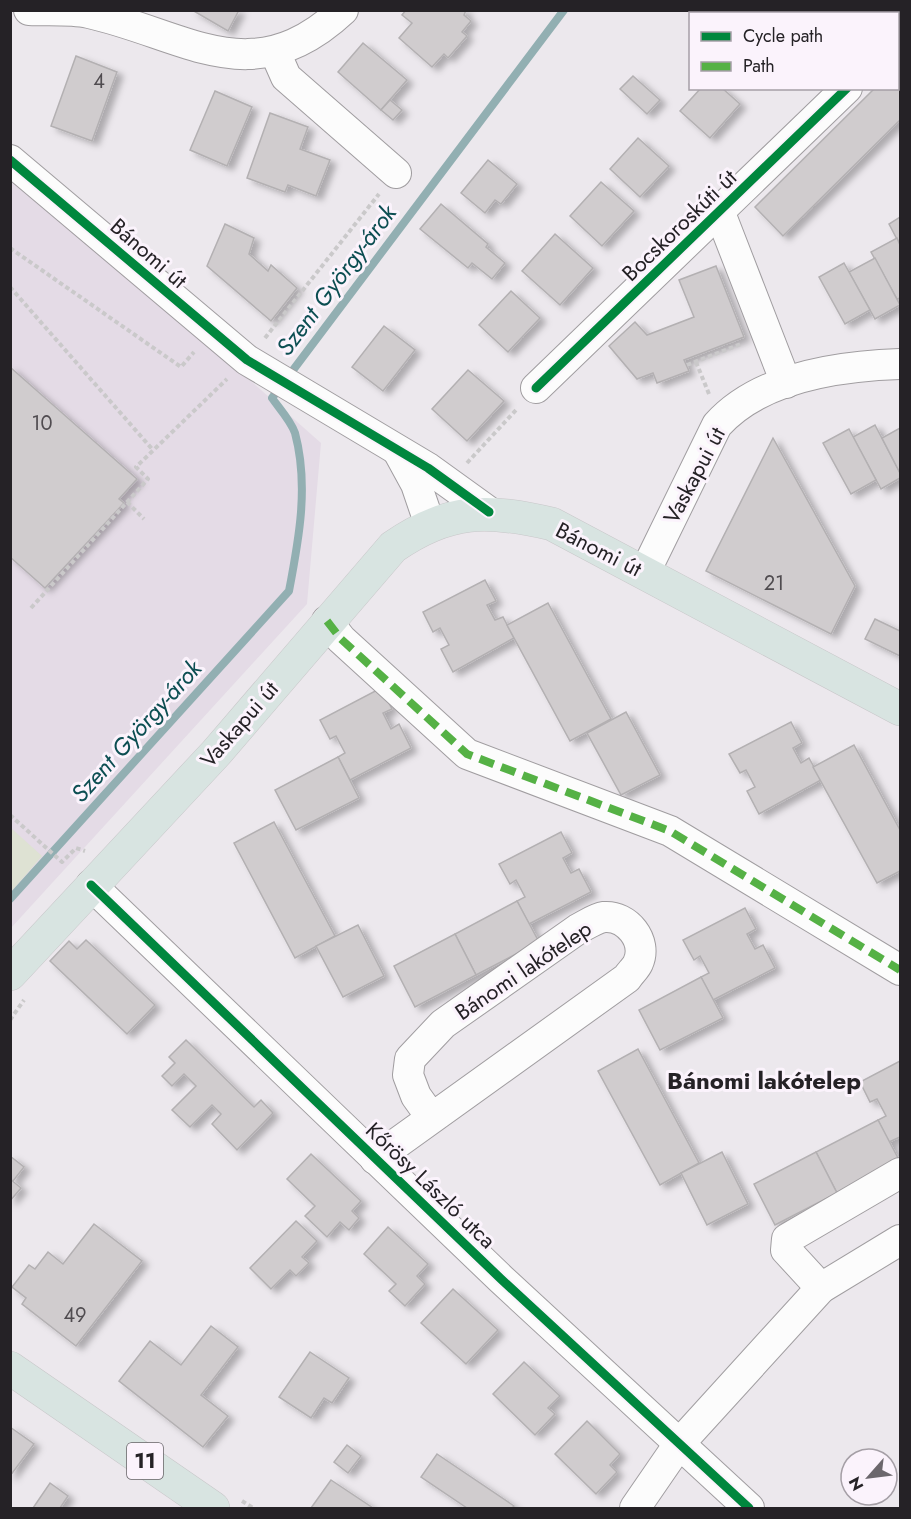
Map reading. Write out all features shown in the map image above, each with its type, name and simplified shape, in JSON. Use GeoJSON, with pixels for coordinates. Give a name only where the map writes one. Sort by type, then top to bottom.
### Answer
{"type":"FeatureCollection","features":[{"type":"Feature","properties":{"kind":"main road","name":"Bánomi út"},"geometry":{"type":"LineString","coordinates":[[489,512],[552,524],[645,572],[828,673],[900,709]]}},
{"type":"Feature","properties":{"kind":"main road","name":"Vaskapui út"},"geometry":{"type":"LineString","coordinates":[[10,974],[216,753],[327,621],[393,547],[430,525],[474,513],[489,512]]}},
{"type":"Feature","properties":{"kind":"main road","name":"11"},"geometry":{"type":"LineString","coordinates":[[10,1368],[213,1509]]}},
{"type":"Feature","properties":{"kind":"street"},"geometry":{"type":"LineString","coordinates":[[29,10],[88,11],[204,50],[241,55],[275,52],[301,43],[343,10]]}},
{"type":"Feature","properties":{"kind":"street"},"geometry":{"type":"LineString","coordinates":[[275,52],[286,77],[396,173]]}},
{"type":"Feature","properties":{"kind":"street","name":"Bocskoroskúti út"},"geometry":{"type":"LineString","coordinates":[[536,388],[845,90]]}},
{"type":"Feature","properties":{"kind":"street","name":"Bánomi út"},"geometry":{"type":"LineString","coordinates":[[10,160],[212,333],[257,366],[448,482],[489,512]]}},
{"type":"Feature","properties":{"kind":"street"},"geometry":{"type":"LineString","coordinates":[[720,213],[786,383]]}},
{"type":"Feature","properties":{"kind":"street","name":"Vaskapui út"},"geometry":{"type":"LineString","coordinates":[[645,572],[717,425],[745,401],[786,383],[830,371],[900,364]]}},
{"type":"Feature","properties":{"kind":"street"},"geometry":{"type":"LineString","coordinates":[[398,451],[416,483],[430,525]]}},
{"type":"Feature","properties":{"kind":"street"},"geometry":{"type":"LineString","coordinates":[[327,621],[341,639],[467,754],[670,831],[900,970]]}},
{"type":"Feature","properties":{"kind":"street","name":"Kőrösy László utca"},"geometry":{"type":"LineString","coordinates":[[91,885],[375,1159],[749,1509]]}},
{"type":"Feature","properties":{"kind":"street","name":"Bánomi lakótelep"},"geometry":{"type":"LineString","coordinates":[[375,1159],[627,978],[639,961],[639,941],[631,926],[618,918],[602,917],[578,929],[443,1024],[410,1059],[408,1076],[416,1096],[431,1117]]}},
{"type":"Feature","properties":{"kind":"street"},"geometry":{"type":"LineString","coordinates":[[821,1288],[786,1250],[787,1239],[900,1173]]}},
{"type":"Feature","properties":{"kind":"street"},"geometry":{"type":"LineString","coordinates":[[635,1509],[679,1444],[821,1288],[900,1240]]}},
{"type":"Feature","properties":{"kind":"path"},"geometry":{"type":"LineString","coordinates":[[31,608],[147,479],[136,467],[153,450],[257,366],[396,173]]}},
{"type":"Feature","properties":{"kind":"path"},"geometry":{"type":"LineString","coordinates":[[10,248],[181,367],[212,333]]}},
{"type":"Feature","properties":{"kind":"path"},"geometry":{"type":"LineString","coordinates":[[10,287],[153,450]]}},
{"type":"Feature","properties":{"kind":"path"},"geometry":{"type":"LineString","coordinates":[[687,365],[767,334]]}},
{"type":"Feature","properties":{"kind":"path"},"geometry":{"type":"LineString","coordinates":[[448,482],[536,388]]}},
{"type":"Feature","properties":{"kind":"path"},"geometry":{"type":"LineString","coordinates":[[127,502],[144,519]]}},
{"type":"Feature","properties":{"kind":"path"},"geometry":{"type":"LineString","coordinates":[[10,815],[62,862]]}},
{"type":"Feature","properties":{"kind":"shaded area"},"geometry":{"type":"Polygon","coordinates":[[[11,169],[321,443],[307,604],[11,928],[11,169]]]}},
{"type":"Feature","properties":{"kind":"shaded area"},"geometry":{"type":"Polygon","coordinates":[[[11,828],[42,856],[11,892],[11,828]]]}},
{"type":"Feature","properties":{"kind":"building"},"geometry":{"type":"Polygon","coordinates":[[[192,10],[239,10],[228,31],[192,10]]]}},
{"type":"Feature","properties":{"kind":"building"},"geometry":{"type":"Polygon","coordinates":[[[406,10],[466,10],[464,15],[471,21],[462,32],[467,36],[448,58],[444,54],[432,67],[399,38],[412,23],[402,15],[406,10]]]}},
{"type":"Feature","properties":{"kind":"building"},"geometry":{"type":"Polygon","coordinates":[[[788,10],[847,10],[846,12],[786,12],[788,10]]]}},
{"type":"Feature","properties":{"kind":"building"},"geometry":{"type":"Polygon","coordinates":[[[363,43],[407,80],[381,110],[338,72],[363,43]]]}},
{"type":"Feature","properties":{"kind":"building"},"geometry":{"type":"Polygon","coordinates":[[[76,56],[117,72],[92,141],[51,126],[76,56]]]}},
{"type":"Feature","properties":{"kind":"building"},"geometry":{"type":"Polygon","coordinates":[[[900,64],[900,120],[783,236],[755,207],[873,90],[899,90],[900,64]]]}},
{"type":"Feature","properties":{"kind":"building"},"geometry":{"type":"Polygon","coordinates":[[[633,76],[660,100],[647,114],[620,89],[633,76]]]}},
{"type":"Feature","properties":{"kind":"building"},"geometry":{"type":"Polygon","coordinates":[[[699,90],[724,90],[740,104],[710,138],[680,111],[699,90]]]}},
{"type":"Feature","properties":{"kind":"building"},"geometry":{"type":"Polygon","coordinates":[[[215,91],[252,107],[227,166],[190,150],[215,91]]]}},
{"type":"Feature","properties":{"kind":"building"},"geometry":{"type":"Polygon","coordinates":[[[390,100],[402,110],[393,120],[381,110],[390,100]]]}},
{"type":"Feature","properties":{"kind":"building"},"geometry":{"type":"Polygon","coordinates":[[[270,113],[308,127],[300,149],[330,160],[316,196],[288,185],[285,192],[247,178],[270,113]]]}},
{"type":"Feature","properties":{"kind":"building"},"geometry":{"type":"Polygon","coordinates":[[[638,138],[669,166],[640,197],[610,169],[638,138]]]}},
{"type":"Feature","properties":{"kind":"building"},"geometry":{"type":"Polygon","coordinates":[[[488,160],[517,184],[501,204],[495,200],[485,213],[461,193],[488,160]]]}},
{"type":"Feature","properties":{"kind":"building"},"geometry":{"type":"Polygon","coordinates":[[[601,182],[634,211],[602,246],[570,216],[601,182]]]}},
{"type":"Feature","properties":{"kind":"building"},"geometry":{"type":"Polygon","coordinates":[[[441,204],[488,244],[486,247],[505,263],[492,279],[472,263],[468,268],[420,229],[441,204]]]}},
{"type":"Feature","properties":{"kind":"building"},"geometry":{"type":"Polygon","coordinates":[[[900,217],[900,245],[889,224],[900,217]]]}},
{"type":"Feature","properties":{"kind":"building"},"geometry":{"type":"Polygon","coordinates":[[[225,224],[254,238],[249,254],[268,271],[271,265],[297,288],[271,321],[207,266],[225,224]]]}},
{"type":"Feature","properties":{"kind":"building"},"geometry":{"type":"Polygon","coordinates":[[[555,234],[593,268],[560,305],[522,271],[555,234]]]}},
{"type":"Feature","properties":{"kind":"building"},"geometry":{"type":"Polygon","coordinates":[[[897,238],[900,245],[900,298],[897,299],[871,252],[897,238]]]}},
{"type":"Feature","properties":{"kind":"building"},"geometry":{"type":"Polygon","coordinates":[[[875,258],[900,305],[875,319],[849,272],[875,258]]]}},
{"type":"Feature","properties":{"kind":"building"},"geometry":{"type":"Polygon","coordinates":[[[844,263],[870,310],[845,324],[819,277],[844,263]]]}},
{"type":"Feature","properties":{"kind":"building"},"geometry":{"type":"Polygon","coordinates":[[[716,266],[744,337],[684,360],[689,371],[657,383],[653,373],[637,379],[609,346],[635,322],[647,335],[694,317],[679,280],[716,266]]]}},
{"type":"Feature","properties":{"kind":"building"},"geometry":{"type":"Polygon","coordinates":[[[511,291],[540,318],[508,352],[479,325],[511,291]]]}},
{"type":"Feature","properties":{"kind":"building"},"geometry":{"type":"Polygon","coordinates":[[[384,326],[415,350],[383,391],[352,367],[384,326]]]}},
{"type":"Feature","properties":{"kind":"building"},"geometry":{"type":"Polygon","coordinates":[[[10,367],[137,479],[119,499],[124,503],[45,588],[10,557],[10,367]]]}},
{"type":"Feature","properties":{"kind":"building"},"geometry":{"type":"Polygon","coordinates":[[[468,370],[504,401],[467,441],[432,409],[468,370]]]}},
{"type":"Feature","properties":{"kind":"building"},"geometry":{"type":"Polygon","coordinates":[[[875,425],[900,473],[900,478],[881,489],[853,437],[875,425]]]}},
{"type":"Feature","properties":{"kind":"building"},"geometry":{"type":"Polygon","coordinates":[[[900,428],[900,473],[882,438],[900,428]]]}},
{"type":"Feature","properties":{"kind":"building"},"geometry":{"type":"Polygon","coordinates":[[[849,429],[876,480],[851,494],[823,443],[849,429]]]}},
{"type":"Feature","properties":{"kind":"building"},"geometry":{"type":"Polygon","coordinates":[[[773,438],[855,586],[831,634],[706,571],[773,438]]]}},
{"type":"Feature","properties":{"kind":"building"},"geometry":{"type":"Polygon","coordinates":[[[485,580],[496,601],[487,605],[495,620],[503,617],[514,638],[453,672],[441,649],[449,645],[440,628],[433,632],[423,612],[485,580]]]}},
{"type":"Feature","properties":{"kind":"building"},"geometry":{"type":"Polygon","coordinates":[[[548,603],[611,719],[570,741],[507,625],[548,603]]]}},
{"type":"Feature","properties":{"kind":"building"},"geometry":{"type":"Polygon","coordinates":[[[875,619],[900,631],[900,656],[865,639],[875,619]]]}},
{"type":"Feature","properties":{"kind":"building"},"geometry":{"type":"Polygon","coordinates":[[[381,688],[392,709],[383,713],[391,729],[399,724],[411,748],[350,780],[338,757],[345,753],[336,736],[330,739],[320,720],[381,688]]]}},
{"type":"Feature","properties":{"kind":"building"},"geometry":{"type":"Polygon","coordinates":[[[626,712],[660,775],[621,795],[587,733],[626,712]]]}},
{"type":"Feature","properties":{"kind":"building"},"geometry":{"type":"Polygon","coordinates":[[[791,722],[802,743],[793,748],[801,763],[809,758],[821,780],[759,814],[747,791],[755,787],[746,770],[740,773],[729,754],[791,722]]]}},
{"type":"Feature","properties":{"kind":"building"},"geometry":{"type":"Polygon","coordinates":[[[854,745],[900,830],[900,871],[877,883],[813,767],[854,745]]]}},
{"type":"Feature","properties":{"kind":"building"},"geometry":{"type":"Polygon","coordinates":[[[338,757],[359,798],[296,830],[275,790],[338,757]]]}},
{"type":"Feature","properties":{"kind":"building"},"geometry":{"type":"Polygon","coordinates":[[[274,822],[335,936],[295,958],[234,843],[274,822]]]}},
{"type":"Feature","properties":{"kind":"building"},"geometry":{"type":"Polygon","coordinates":[[[561,832],[572,853],[563,858],[571,873],[579,869],[591,892],[529,924],[517,901],[525,897],[516,880],[510,884],[499,864],[561,832]]]}},
{"type":"Feature","properties":{"kind":"building"},"geometry":{"type":"Polygon","coordinates":[[[517,901],[539,942],[476,975],[455,934],[517,901]]]}},
{"type":"Feature","properties":{"kind":"building"},"geometry":{"type":"Polygon","coordinates":[[[745,908],[756,929],[747,934],[755,949],[763,945],[775,968],[713,1000],[701,977],[709,973],[700,956],[694,960],[683,940],[745,908]]]}},
{"type":"Feature","properties":{"kind":"building"},"geometry":{"type":"Polygon","coordinates":[[[358,925],[384,976],[343,997],[316,946],[358,925]]]}},
{"type":"Feature","properties":{"kind":"building"},"geometry":{"type":"Polygon","coordinates":[[[455,934],[476,975],[415,1007],[394,966],[455,934]]]}},
{"type":"Feature","properties":{"kind":"building"},"geometry":{"type":"Polygon","coordinates":[[[86,940],[155,1005],[127,1034],[50,961],[69,941],[77,949],[86,940]]]}},
{"type":"Feature","properties":{"kind":"building"},"geometry":{"type":"Polygon","coordinates":[[[701,977],[723,1018],[660,1050],[639,1010],[701,977]]]}},
{"type":"Feature","properties":{"kind":"building"},"geometry":{"type":"Polygon","coordinates":[[[186,1040],[254,1107],[261,1100],[273,1113],[237,1150],[212,1124],[221,1114],[212,1105],[190,1127],[172,1110],[196,1086],[184,1074],[172,1086],[162,1076],[175,1063],[169,1057],[186,1040]]]}},
{"type":"Feature","properties":{"kind":"building"},"geometry":{"type":"Polygon","coordinates":[[[638,1049],[699,1163],[660,1185],[598,1071],[638,1049]]]}},
{"type":"Feature","properties":{"kind":"building"},"geometry":{"type":"Polygon","coordinates":[[[900,1061],[900,1137],[889,1142],[878,1120],[886,1116],[877,1099],[870,1102],[860,1082],[900,1061]]]}},
{"type":"Feature","properties":{"kind":"building"},"geometry":{"type":"Polygon","coordinates":[[[878,1120],[899,1160],[837,1193],[816,1152],[878,1120]]]}},
{"type":"Feature","properties":{"kind":"building"},"geometry":{"type":"Polygon","coordinates":[[[722,1152],[748,1204],[707,1225],[681,1173],[722,1152]]]}},
{"type":"Feature","properties":{"kind":"building"},"geometry":{"type":"Polygon","coordinates":[[[816,1152],[837,1193],[775,1225],[754,1184],[816,1152]]]}},
{"type":"Feature","properties":{"kind":"building"},"geometry":{"type":"Polygon","coordinates":[[[311,1154],[361,1201],[352,1211],[359,1218],[349,1230],[340,1222],[327,1237],[305,1216],[315,1206],[287,1179],[311,1154]]]}},
{"type":"Feature","properties":{"kind":"building"},"geometry":{"type":"Polygon","coordinates":[[[10,1156],[24,1167],[13,1181],[10,1179],[10,1156]]]}},
{"type":"Feature","properties":{"kind":"building"},"geometry":{"type":"Polygon","coordinates":[[[10,1179],[21,1188],[10,1201],[10,1179]]]}},
{"type":"Feature","properties":{"kind":"building"},"geometry":{"type":"Polygon","coordinates":[[[296,1221],[317,1241],[302,1257],[309,1263],[296,1276],[290,1270],[271,1289],[250,1268],[296,1221]]]}},
{"type":"Feature","properties":{"kind":"building"},"geometry":{"type":"Polygon","coordinates":[[[94,1224],[142,1261],[76,1346],[22,1304],[26,1298],[12,1287],[29,1265],[35,1269],[48,1252],[63,1264],[94,1224]]]}},
{"type":"Feature","properties":{"kind":"building"},"geometry":{"type":"Polygon","coordinates":[[[388,1227],[428,1264],[417,1276],[425,1284],[405,1306],[389,1291],[396,1284],[364,1254],[388,1227]]]}},
{"type":"Feature","properties":{"kind":"building"},"geometry":{"type":"Polygon","coordinates":[[[453,1289],[498,1330],[466,1364],[421,1323],[453,1289]]]}},
{"type":"Feature","properties":{"kind":"building"},"geometry":{"type":"Polygon","coordinates":[[[211,1326],[238,1347],[201,1395],[228,1416],[203,1447],[119,1381],[150,1341],[181,1365],[211,1326]]]}},
{"type":"Feature","properties":{"kind":"building"},"geometry":{"type":"Polygon","coordinates":[[[310,1352],[349,1378],[332,1403],[324,1398],[311,1418],[279,1397],[310,1352]]]}},
{"type":"Feature","properties":{"kind":"building"},"geometry":{"type":"Polygon","coordinates":[[[524,1362],[560,1396],[548,1408],[555,1414],[535,1435],[493,1394],[524,1362]]]}},
{"type":"Feature","properties":{"kind":"building"},"geometry":{"type":"Polygon","coordinates":[[[587,1421],[620,1454],[610,1465],[617,1472],[596,1494],[555,1454],[587,1421]]]}},
{"type":"Feature","properties":{"kind":"building"},"geometry":{"type":"Polygon","coordinates":[[[10,1427],[34,1444],[10,1476],[10,1427]]]}},
{"type":"Feature","properties":{"kind":"building"},"geometry":{"type":"Polygon","coordinates":[[[347,1445],[361,1456],[348,1473],[334,1462],[347,1445]]]}},
{"type":"Feature","properties":{"kind":"building"},"geometry":{"type":"Polygon","coordinates":[[[437,1454],[514,1506],[512,1508],[467,1508],[421,1477],[437,1454]]]}},
{"type":"Feature","properties":{"kind":"building"},"geometry":{"type":"Polygon","coordinates":[[[331,1480],[373,1508],[311,1508],[331,1480]]]}},
{"type":"Feature","properties":{"kind":"building"},"geometry":{"type":"Polygon","coordinates":[[[50,1483],[68,1496],[60,1508],[33,1508],[50,1483]]]}},
{"type":"Feature","properties":{"kind":"waterway","name":"Szent György-árok"},"geometry":{"type":"LineString","coordinates":[[10,899],[289,591],[299,532],[301,472],[295,433],[288,419],[272,398],[564,10]]}},
{"type":"Feature","properties":{"kind":"marked path"},"geometry":{"type":"LineString","coordinates":[[327,621],[341,639],[467,754],[670,831],[900,970]]}},
{"type":"Feature","properties":{"kind":"cycle path"},"geometry":{"type":"LineString","coordinates":[[536,388],[845,90]]}},
{"type":"Feature","properties":{"kind":"cycle path"},"geometry":{"type":"LineString","coordinates":[[10,160],[247,360],[428,468],[489,512]]}},
{"type":"Feature","properties":{"kind":"cycle path"},"geometry":{"type":"LineString","coordinates":[[91,885],[501,1279],[749,1508]]}},
{"type":"Feature","properties":{"kind":"district","name":"Bánomi lakótelep"},"geometry":{"type":"Point","coordinates":[764,1080]}}]}
